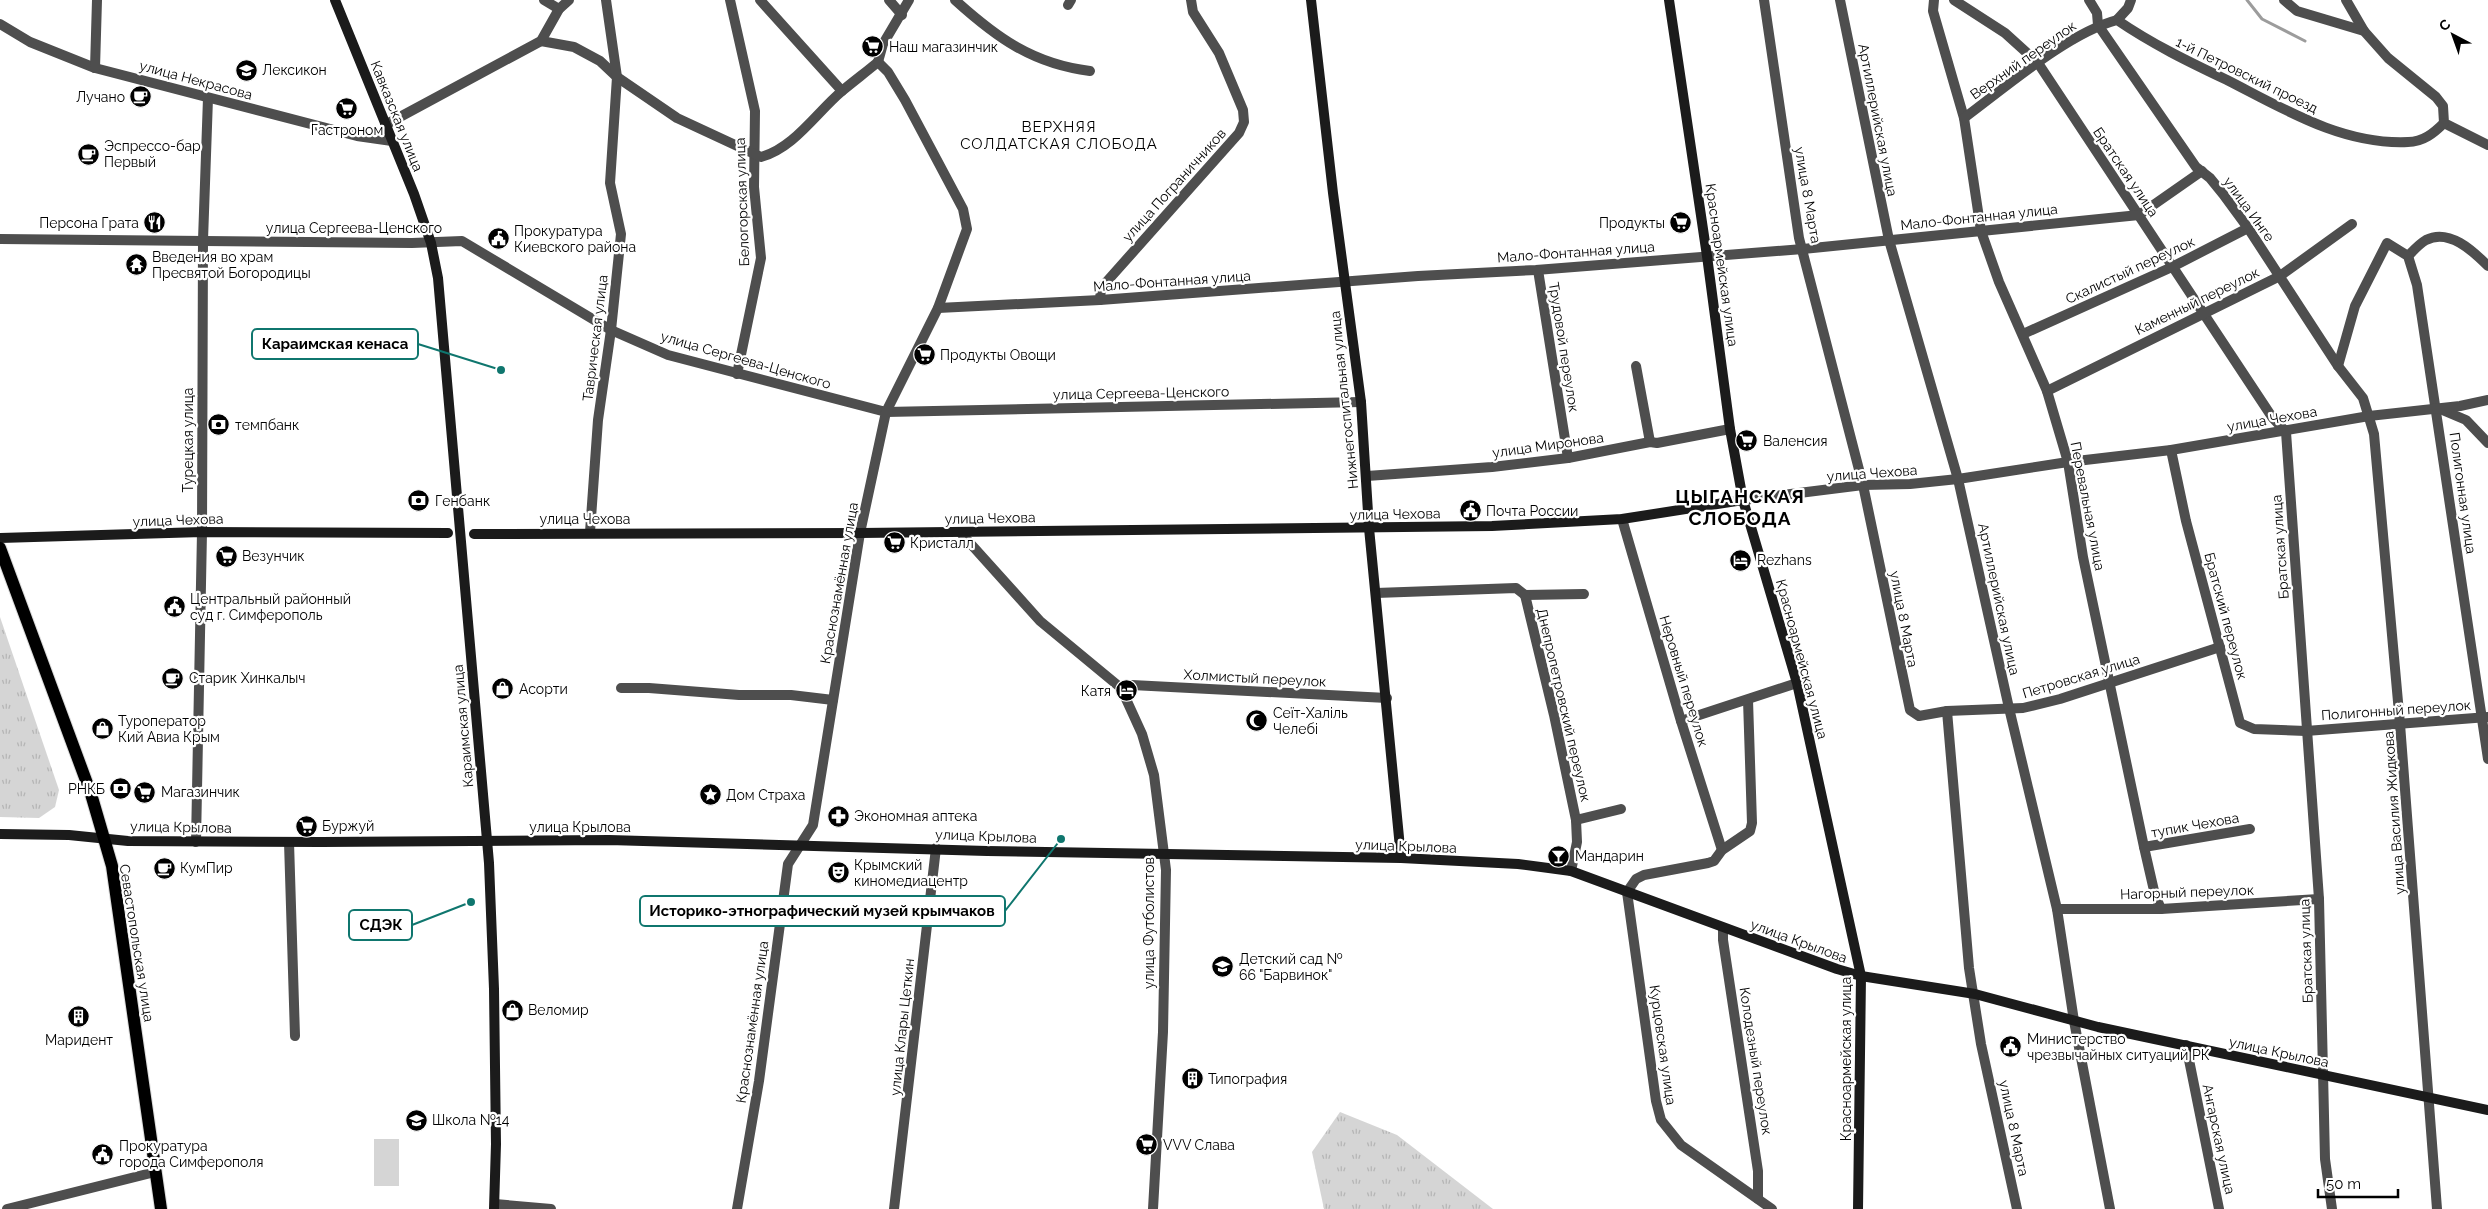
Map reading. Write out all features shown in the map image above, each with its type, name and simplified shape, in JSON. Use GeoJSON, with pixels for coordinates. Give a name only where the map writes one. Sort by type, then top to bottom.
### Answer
{"type":"FeatureCollection","features":[{"type":"Feature","properties":{"kind":"main road","name":"Кавказская улица"},"geometry":{"type":"LineString","coordinates":[[335,0],[431,243]]}},
{"type":"Feature","properties":{"kind":"main road","name":"Нижнегоспитальная улица"},"geometry":{"type":"LineString","coordinates":[[1311,0],[1361,402],[1369,528],[1387,698],[1401,858]]}},
{"type":"Feature","properties":{"kind":"main road","name":"Красноармейская улица"},"geometry":{"type":"LineString","coordinates":[[1669,0],[1707,256],[1730,429],[1744,500],[1797,683],[1861,976],[1863,995],[1858,1209]]}},
{"type":"Feature","properties":{"kind":"main road","name":"Караимская улица"},"geometry":{"type":"LineString","coordinates":[[431,243],[438,278],[454,441],[486,840],[494,989],[496,1144],[494,1207]]}},
{"type":"Feature","properties":{"kind":"main road","name":"улица Чехова"},"geometry":{"type":"LineString","coordinates":[[474,534],[590,532],[860,533],[1492,526],[1622,519],[1744,500]]}},
{"type":"Feature","properties":{"kind":"main road","name":"улица Чехова"},"geometry":{"type":"LineString","coordinates":[[0,538],[202,532],[448,534]]}},
{"type":"Feature","properties":{"kind":"main road","name":"Севастопольская улица"},"geometry":{"type":"LineString","coordinates":[[0,548],[91,794],[112,866],[161,1209]]}},
{"type":"Feature","properties":{"kind":"main road","name":"улица Крылова"},"geometry":{"type":"LineString","coordinates":[[0,834],[102,837],[128,841],[196,842],[625,840],[800,846],[1401,858],[1518,864],[1571,871],[1723,928],[1861,976],[1974,994],[2074,1021],[2488,1110]]}},
{"type":"Feature","properties":{"kind":"street"},"geometry":{"type":"LineString","coordinates":[[95,68],[97,0]]}},
{"type":"Feature","properties":{"kind":"street"},"geometry":{"type":"LineString","coordinates":[[544,0],[559,9]]}},
{"type":"Feature","properties":{"kind":"street"},"geometry":{"type":"LineString","coordinates":[[385,125],[541,41],[559,9],[568,0]]}},
{"type":"Feature","properties":{"kind":"street","name":"Таврическая улица"},"geometry":{"type":"LineString","coordinates":[[590,532],[598,420],[611,330],[621,234],[610,183],[617,77],[606,0]]}},
{"type":"Feature","properties":{"kind":"street","name":"Белогорская улица"},"geometry":{"type":"LineString","coordinates":[[730,0],[755,111],[753,154],[761,258],[737,374]]}},
{"type":"Feature","properties":{"kind":"street"},"geometry":{"type":"LineString","coordinates":[[760,0],[842,91]]}},
{"type":"Feature","properties":{"kind":"street"},"geometry":{"type":"LineString","coordinates":[[890,0],[902,15]]}},
{"type":"Feature","properties":{"kind":"street"},"geometry":{"type":"LineString","coordinates":[[541,41],[574,47],[600,61],[617,77],[677,118],[761,156],[780,149],[842,91],[878,62],[883,44],[902,15],[909,0]]}},
{"type":"Feature","properties":{"kind":"street"},"geometry":{"type":"LineString","coordinates":[[955,0],[987,29],[1018,50],[1068,68],[1090,71]]}},
{"type":"Feature","properties":{"kind":"street","name":"улица Пограничников"},"geometry":{"type":"LineString","coordinates":[[1100,300],[1101,288],[1239,133],[1244,122],[1242,110],[1219,53],[1193,12],[1191,0]]}},
{"type":"Feature","properties":{"kind":"street","name":"улица 8 Марта"},"geometry":{"type":"LineString","coordinates":[[1764,0],[1799,238],[1863,485],[1907,705],[1919,716],[1947,711],[1969,968],[1981,1044],[2017,1209]]}},
{"type":"Feature","properties":{"kind":"street","name":"Артиллерийская улица"},"geometry":{"type":"LineString","coordinates":[[1840,0],[1889,240],[1958,479],[2009,708],[2057,908],[2074,1021],[2110,1209]]}},
{"type":"Feature","properties":{"kind":"street","name":"Перевальная улица"},"geometry":{"type":"LineString","coordinates":[[1934,0],[1934,11],[1964,118],[1980,231],[1999,282],[2048,391],[2068,462],[2083,557],[2144,847],[2155,895],[2161,910]]}},
{"type":"Feature","properties":{"kind":"street","name":"Братская улица"},"geometry":{"type":"LineString","coordinates":[[1954,0],[2005,33],[2038,63],[2272,417],[2286,432],[2319,900],[2325,1159],[2332,1209]]}},
{"type":"Feature","properties":{"kind":"street","name":"улица Инге"},"geometry":{"type":"LineString","coordinates":[[2089,0],[2097,13],[2098,25],[2196,167],[2223,194],[2248,228],[2338,366],[2362,398],[2369,416]]}},
{"type":"Feature","properties":{"kind":"street"},"geometry":{"type":"LineString","coordinates":[[2098,25],[2117,20],[2128,8],[2131,0]]}},
{"type":"Feature","properties":{"kind":"street"},"geometry":{"type":"LineString","coordinates":[[2284,0],[2297,11],[2364,31]]}},
{"type":"Feature","properties":{"kind":"street"},"geometry":{"type":"LineString","coordinates":[[2346,0],[2364,31],[2388,58],[2436,97],[2443,106],[2444,123],[2488,145]]}},
{"type":"Feature","properties":{"kind":"street","name":"1-й Петровский проезд"},"geometry":{"type":"LineString","coordinates":[[2117,20],[2156,45],[2310,123],[2356,137],[2409,142],[2423,139],[2444,123]]}},
{"type":"Feature","properties":{"kind":"street","name":"улица Некрасова"},"geometry":{"type":"LineString","coordinates":[[0,24],[30,42],[95,68],[357,136],[392,142]]}},
{"type":"Feature","properties":{"kind":"street","name":"Верхний переулок"},"geometry":{"type":"LineString","coordinates":[[1964,118],[2038,63],[2098,25]]}},
{"type":"Feature","properties":{"kind":"street","name":"Краснознамённая улица"},"geometry":{"type":"LineString","coordinates":[[737,1209],[759,1080],[788,864],[813,825],[860,533],[886,412],[938,308],[967,230],[963,209],[905,100],[888,72],[878,62]]}},
{"type":"Feature","properties":{"kind":"street","name":"Турецкая улица"},"geometry":{"type":"LineString","coordinates":[[196,842],[202,532],[203,240],[208,98]]}},
{"type":"Feature","properties":{"kind":"street","name":"Мало-Фонтанная улица"},"geometry":{"type":"LineString","coordinates":[[938,308],[1100,300],[1538,270],[1803,249],[2139,215],[2202,171]]}},
{"type":"Feature","properties":{"kind":"street","name":"Каменный переулок"},"geometry":{"type":"LineString","coordinates":[[2048,391],[2202,312],[2280,276],[2352,224]]}},
{"type":"Feature","properties":{"kind":"street","name":"Скалистый переулок"},"geometry":{"type":"LineString","coordinates":[[2023,334],[2172,266],[2248,228]]}},
{"type":"Feature","properties":{"kind":"street"},"geometry":{"type":"LineString","coordinates":[[2338,366],[2355,306],[2387,243],[2408,256],[2424,241],[2436,236],[2445,236],[2475,252],[2488,266]]}},
{"type":"Feature","properties":{"kind":"street","name":"улица Сергеева-Ценского"},"geometry":{"type":"LineString","coordinates":[[0,239],[431,243],[462,241],[611,330],[668,355],[886,412],[1361,402]]}},
{"type":"Feature","properties":{"kind":"street","name":"Полигонная улица"},"geometry":{"type":"LineString","coordinates":[[2408,256],[2417,285],[2485,717],[2488,759]]}},
{"type":"Feature","properties":{"kind":"street","name":"Трудовой переулок"},"geometry":{"type":"LineString","coordinates":[[1538,270],[1568,458]]}},
{"type":"Feature","properties":{"kind":"street"},"geometry":{"type":"LineString","coordinates":[[1636,366],[1650,442]]}},
{"type":"Feature","properties":{"kind":"street","name":"улица Чехова"},"geometry":{"type":"LineString","coordinates":[[1744,500],[1863,485],[1910,484],[1958,479],[2068,462],[2171,450],[2286,432],[2369,416],[2460,406],[2488,400]]}},
{"type":"Feature","properties":{"kind":"street"},"geometry":{"type":"LineString","coordinates":[[2436,408],[2466,420],[2488,442]]}},
{"type":"Feature","properties":{"kind":"street","name":"улица Василия Жидкова"},"geometry":{"type":"LineString","coordinates":[[2369,416],[2374,434],[2400,724],[2437,1209]]}},
{"type":"Feature","properties":{"kind":"street","name":"улица Миронова"},"geometry":{"type":"LineString","coordinates":[[1367,476],[1492,467],[1568,458],[1730,429]]}},
{"type":"Feature","properties":{"kind":"street","name":"Братский переулок"},"geometry":{"type":"LineString","coordinates":[[2171,450],[2186,521],[2240,723],[2254,729],[2306,730]]}},
{"type":"Feature","properties":{"kind":"street","name":"Неровный переулок"},"geometry":{"type":"LineString","coordinates":[[1622,519],[1681,721],[1722,850]]}},
{"type":"Feature","properties":{"kind":"street","name":"улица Футболистов"},"geometry":{"type":"LineString","coordinates":[[960,532],[1040,621],[1121,688],[1142,734],[1158,790],[1166,870],[1163,1032],[1153,1209]]}},
{"type":"Feature","properties":{"kind":"street","name":"Днепропетровский переулок"},"geometry":{"type":"LineString","coordinates":[[1376,594],[1516,588],[1524,596],[1554,715],[1576,820],[1576,842],[1571,871]]}},
{"type":"Feature","properties":{"kind":"street","name":"Днепропетровский переулок"},"geometry":{"type":"LineString","coordinates":[[1524,596],[1584,594]]}},
{"type":"Feature","properties":{"kind":"street","name":"Петровская улица"},"geometry":{"type":"LineString","coordinates":[[1947,711],[2032,706],[2220,647]]}},
{"type":"Feature","properties":{"kind":"street"},"geometry":{"type":"LineString","coordinates":[[1681,721],[1797,683]]}},
{"type":"Feature","properties":{"kind":"street","name":"Холмистый переулок"},"geometry":{"type":"LineString","coordinates":[[1121,688],[1132,685],[1387,698]]}},
{"type":"Feature","properties":{"kind":"street"},"geometry":{"type":"LineString","coordinates":[[621,688],[657,688],[739,695],[790,695],[833,700]]}},
{"type":"Feature","properties":{"kind":"street"},"geometry":{"type":"LineString","coordinates":[[1627,892],[1636,880],[1644,875],[1708,863],[1714,860],[1722,850],[1747,834],[1752,827],[1748,700]]}},
{"type":"Feature","properties":{"kind":"street","name":"Полигонный переулок"},"geometry":{"type":"LineString","coordinates":[[2306,730],[2485,717]]}},
{"type":"Feature","properties":{"kind":"street","name":"Днепропетровский переулок"},"geometry":{"type":"LineString","coordinates":[[1576,820],[1621,809]]}},
{"type":"Feature","properties":{"kind":"street","name":"тупик Чехова"},"geometry":{"type":"LineString","coordinates":[[2144,847],[2250,829]]}},
{"type":"Feature","properties":{"kind":"street"},"geometry":{"type":"LineString","coordinates":[[289,842],[295,1036]]}},
{"type":"Feature","properties":{"kind":"street","name":"улица Клары Цеткин"},"geometry":{"type":"LineString","coordinates":[[894,1209],[936,848]]}},
{"type":"Feature","properties":{"kind":"street","name":"Курцовская улица"},"geometry":{"type":"LineString","coordinates":[[1627,892],[1656,1101],[1661,1120],[1681,1145],[1772,1209]]}},
{"type":"Feature","properties":{"kind":"street","name":"Нагорный переулок"},"geometry":{"type":"LineString","coordinates":[[2057,908],[2161,910],[2319,900]]}},
{"type":"Feature","properties":{"kind":"street","name":"Колодезный переулок"},"geometry":{"type":"LineString","coordinates":[[1723,928],[1758,1171],[1758,1199]]}},
{"type":"Feature","properties":{"kind":"street","name":"Ангарская улица"},"geometry":{"type":"LineString","coordinates":[[2186,1045],[2220,1209]]}},
{"type":"Feature","properties":{"kind":"street"},"geometry":{"type":"LineString","coordinates":[[7,1209],[155,1172]]}},
{"type":"Feature","properties":{"kind":"street"},"geometry":{"type":"LineString","coordinates":[[494,1207],[550,1209]]}},
{"type":"Feature","properties":{"kind":"green space"},"geometry":{"type":"Polygon","coordinates":[[[0,617],[59,790],[55,807],[39,818],[0,817],[0,617]]]}},
{"type":"Feature","properties":{"kind":"green space"},"geometry":{"type":"Polygon","coordinates":[[[1340,1112],[1397,1135],[1493,1209],[1324,1209],[1312,1152],[1340,1112]]]}},
{"type":"Feature","properties":{"kind":"green space"},"geometry":{"type":"Polygon","coordinates":[[[374,1139],[399,1139],[399,1186],[374,1186],[374,1139]]]}},
{"type":"Feature","properties":{"kind":"waterway"},"geometry":{"type":"LineString","coordinates":[[2247,0],[2262,19],[2305,41]]}},
{"type":"Feature","properties":{"kind":"place","name":"Наш магазинчик"},"geometry":{"type":"Point","coordinates":[873,47]}},
{"type":"Feature","properties":{"kind":"place","name":"Лексикон"},"geometry":{"type":"Point","coordinates":[246,70]}},
{"type":"Feature","properties":{"kind":"place","name":"Лучано"},"geometry":{"type":"Point","coordinates":[141,97]}},
{"type":"Feature","properties":{"kind":"place","name":"Гастроном"},"geometry":{"type":"Point","coordinates":[347,108]}},
{"type":"Feature","properties":{"kind":"place","name":"Эспрессо-бар Первый"},"geometry":{"type":"Point","coordinates":[88,154]}},
{"type":"Feature","properties":{"kind":"place","name":"Персона Грата"},"geometry":{"type":"Point","coordinates":[155,223]}},
{"type":"Feature","properties":{"kind":"place","name":"Продукты"},"geometry":{"type":"Point","coordinates":[1681,223]}},
{"type":"Feature","properties":{"kind":"place","name":"Прокуратура Киевского района"},"geometry":{"type":"Point","coordinates":[498,239]}},
{"type":"Feature","properties":{"kind":"place","name":"Введения во храм Пресвятой Богородицы"},"geometry":{"type":"Point","coordinates":[136,265]}},
{"type":"Feature","properties":{"kind":"place","name":"Продукты Овощи"},"geometry":{"type":"Point","coordinates":[924,355]}},
{"type":"Feature","properties":{"kind":"place","name":"Караимская кенаса"},"geometry":{"type":"Point","coordinates":[501,370]}},
{"type":"Feature","properties":{"kind":"place","name":"темпбанк"},"geometry":{"type":"Point","coordinates":[219,425]}},
{"type":"Feature","properties":{"kind":"place","name":"Валенсия"},"geometry":{"type":"Point","coordinates":[1747,441]}},
{"type":"Feature","properties":{"kind":"place","name":"Генбанк"},"geometry":{"type":"Point","coordinates":[419,501]}},
{"type":"Feature","properties":{"kind":"place","name":"Почта России"},"geometry":{"type":"Point","coordinates":[1470,511]}},
{"type":"Feature","properties":{"kind":"place","name":"Кристалл"},"geometry":{"type":"Point","coordinates":[894,543]}},
{"type":"Feature","properties":{"kind":"place","name":"Везунчик"},"geometry":{"type":"Point","coordinates":[226,556]}},
{"type":"Feature","properties":{"kind":"place","name":"Rezhans"},"geometry":{"type":"Point","coordinates":[1741,560]}},
{"type":"Feature","properties":{"kind":"place","name":"Центральный районный суд г. Симферополь"},"geometry":{"type":"Point","coordinates":[174,607]}},
{"type":"Feature","properties":{"kind":"place","name":"Старик Хинкалыч"},"geometry":{"type":"Point","coordinates":[173,678]}},
{"type":"Feature","properties":{"kind":"place","name":"Асорти"},"geometry":{"type":"Point","coordinates":[503,689]}},
{"type":"Feature","properties":{"kind":"place","name":"Катя"},"geometry":{"type":"Point","coordinates":[1127,691]}},
{"type":"Feature","properties":{"kind":"place","name":"Сеїт-Халіль Челебі"},"geometry":{"type":"Point","coordinates":[1257,721]}},
{"type":"Feature","properties":{"kind":"place","name":"Туроператор Кий Авиа Крым"},"geometry":{"type":"Point","coordinates":[102,729]}},
{"type":"Feature","properties":{"kind":"place","name":"РНКБ"},"geometry":{"type":"Point","coordinates":[121,789]}},
{"type":"Feature","properties":{"kind":"place","name":"Магазинчик"},"geometry":{"type":"Point","coordinates":[145,792]}},
{"type":"Feature","properties":{"kind":"place","name":"Дом Страха"},"geometry":{"type":"Point","coordinates":[710,795]}},
{"type":"Feature","properties":{"kind":"place","name":"Экономная аптека"},"geometry":{"type":"Point","coordinates":[838,816]}},
{"type":"Feature","properties":{"kind":"place","name":"Буржуй"},"geometry":{"type":"Point","coordinates":[306,826]}},
{"type":"Feature","properties":{"kind":"place","name":"Историко-этнографический музей крымчаков"},"geometry":{"type":"Point","coordinates":[1061,839]}},
{"type":"Feature","properties":{"kind":"place","name":"Мандарин"},"geometry":{"type":"Point","coordinates":[1559,856]}},
{"type":"Feature","properties":{"kind":"place","name":"КумПир"},"geometry":{"type":"Point","coordinates":[164,868]}},
{"type":"Feature","properties":{"kind":"place","name":"Крымский киномедиацентр"},"geometry":{"type":"Point","coordinates":[838,873]}},
{"type":"Feature","properties":{"kind":"place","name":"СДЭК"},"geometry":{"type":"Point","coordinates":[471,902]}},
{"type":"Feature","properties":{"kind":"place","name":"Детский сад № 66 \"Барвинок\""},"geometry":{"type":"Point","coordinates":[1223,967]}},
{"type":"Feature","properties":{"kind":"place","name":"Веломир"},"geometry":{"type":"Point","coordinates":[512,1010]}},
{"type":"Feature","properties":{"kind":"place","name":"Маридент"},"geometry":{"type":"Point","coordinates":[79,1017]}},
{"type":"Feature","properties":{"kind":"place","name":"Министерство чрезвычайных ситуаций РК"},"geometry":{"type":"Point","coordinates":[2011,1047]}},
{"type":"Feature","properties":{"kind":"place","name":"Типография"},"geometry":{"type":"Point","coordinates":[1192,1079]}},
{"type":"Feature","properties":{"kind":"place","name":"Школа №14"},"geometry":{"type":"Point","coordinates":[416,1120]}},
{"type":"Feature","properties":{"kind":"place","name":"VVV Слава"},"geometry":{"type":"Point","coordinates":[1147,1145]}},
{"type":"Feature","properties":{"kind":"place","name":"Прокуратура города Симферополя"},"geometry":{"type":"Point","coordinates":[103,1154]}},
{"type":"Feature","properties":{"kind":"district","name":"ВЕРХНЯЯ СОЛДАТСКАЯ СЛОБОДА"},"geometry":{"type":"Point","coordinates":[1059,136]}},
{"type":"Feature","properties":{"kind":"district","name":"ЦЫГАНСКАЯ СЛОБОДА"},"geometry":{"type":"Point","coordinates":[1740,507]}}]}
